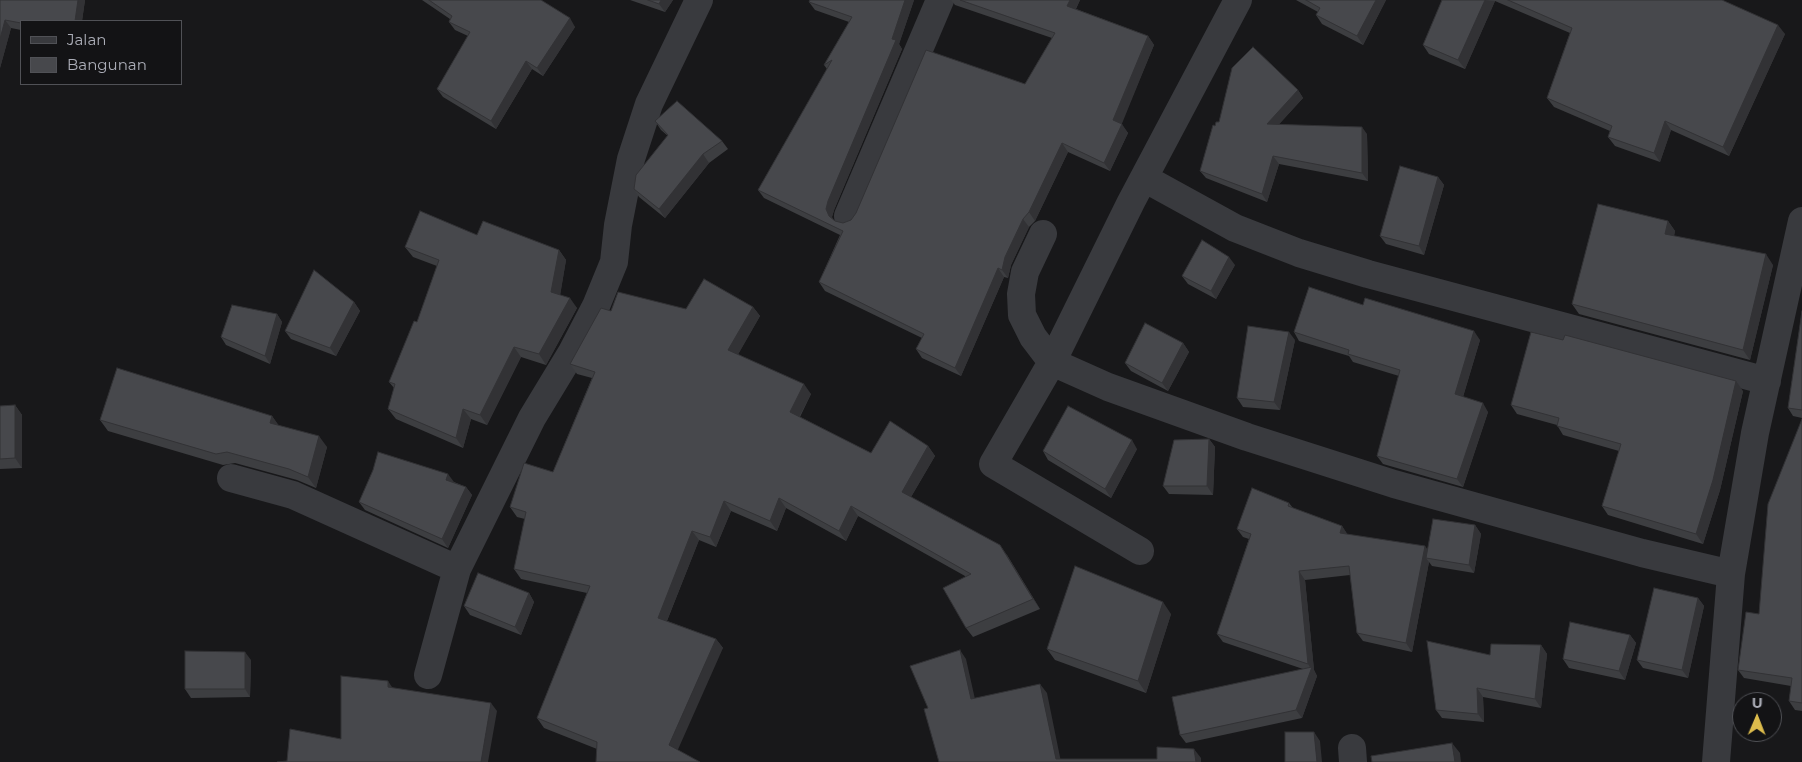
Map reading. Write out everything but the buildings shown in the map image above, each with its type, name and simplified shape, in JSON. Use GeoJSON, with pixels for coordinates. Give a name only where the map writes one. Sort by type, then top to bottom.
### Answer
{"type":"FeatureCollection","features":[{"type":"Feature","properties":{"kind":"street"},"geometry":{"type":"LineString","coordinates":[[428,675],[457,569],[528,426],[572,352],[596,306],[614,262],[618,225],[631,159],[649,104],[699,0]]}},
{"type":"Feature","properties":{"kind":"street"},"geometry":{"type":"LineString","coordinates":[[848,216],[940,0]]}},
{"type":"Feature","properties":{"kind":"street"},"geometry":{"type":"LineString","coordinates":[[1140,551],[993,464],[1052,362],[1144,178],[1238,0]]}},
{"type":"Feature","properties":{"kind":"street"},"geometry":{"type":"LineString","coordinates":[[1144,178],[1235,228],[1299,253],[1368,274],[1767,381]]}},
{"type":"Feature","properties":{"kind":"street"},"geometry":{"type":"LineString","coordinates":[[1716,762],[1731,574],[1767,381],[1797,278],[1802,222]]}},
{"type":"Feature","properties":{"kind":"street"},"geometry":{"type":"LineString","coordinates":[[1043,234],[1025,272],[1021,294],[1022,315],[1033,337],[1052,362],[1108,387],[1247,437],[1385,481],[1642,553],[1731,574]]}},
{"type":"Feature","properties":{"kind":"street"},"geometry":{"type":"LineString","coordinates":[[231,478],[293,495],[457,569]]}}]}
